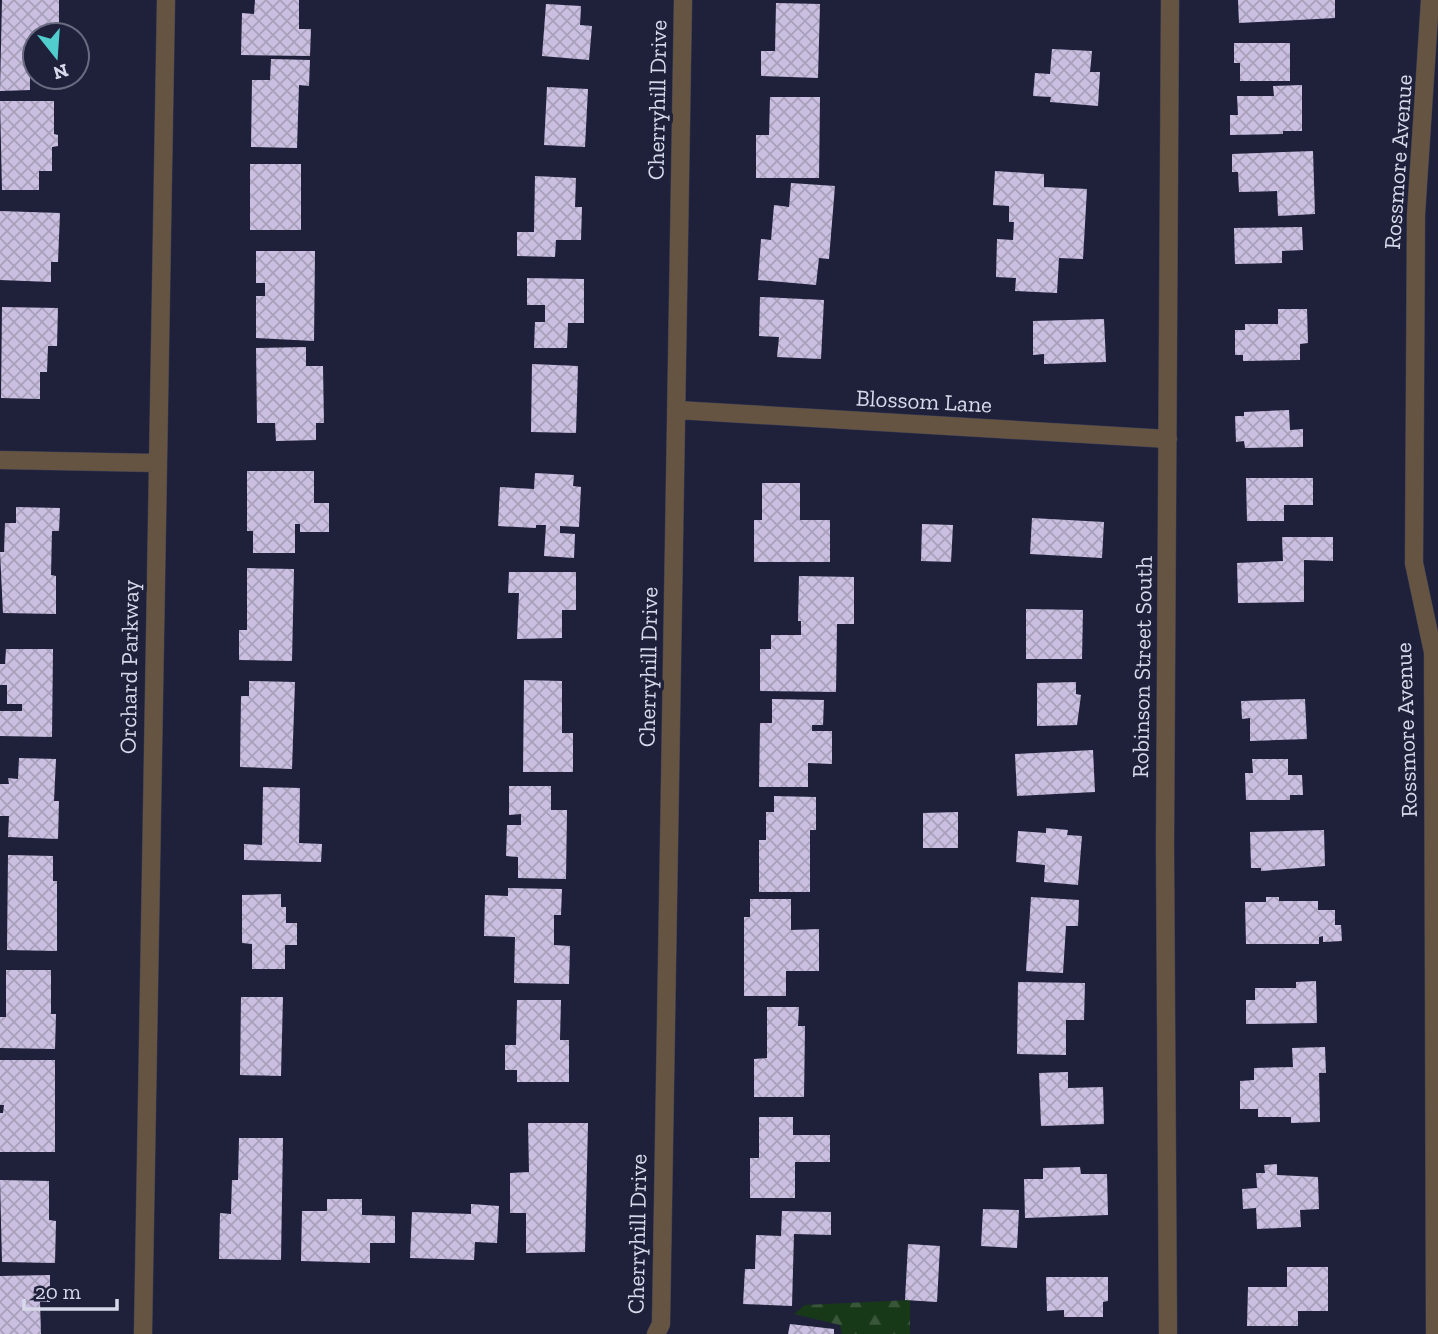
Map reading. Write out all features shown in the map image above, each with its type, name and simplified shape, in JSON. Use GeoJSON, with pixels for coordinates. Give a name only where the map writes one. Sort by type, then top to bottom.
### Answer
{"type":"FeatureCollection","features":[{"type":"Feature","properties":{"kind":"street","name":"Orchard Parkway"},"geometry":{"type":"LineString","coordinates":[[143,1334],[166,0]]}},
{"type":"Feature","properties":{"kind":"street","name":"Cherryhill Drive"},"geometry":{"type":"LineString","coordinates":[[656,1334],[661,1324],[682,0]]}},
{"type":"Feature","properties":{"kind":"street","name":"Robinson Street South"},"geometry":{"type":"LineString","coordinates":[[1168,1334],[1165,832],[1170,0]]}},
{"type":"Feature","properties":{"kind":"street","name":"Rossmore Avenue"},"geometry":{"type":"LineString","coordinates":[[1430,0],[1416,215],[1414,563],[1433,652],[1435,1334]]}},
{"type":"Feature","properties":{"kind":"street","name":"Blossom Lane"},"geometry":{"type":"LineString","coordinates":[[677,411],[1168,439]]}},
{"type":"Feature","properties":{"kind":"street"},"geometry":{"type":"LineString","coordinates":[[0,460],[157,463]]}},
{"type":"Feature","properties":{"kind":"green space"},"geometry":{"type":"Polygon","coordinates":[[[910,1300],[910,1334],[842,1334],[840,1325],[794,1314],[805,1305],[910,1300]]]}},
{"type":"Feature","properties":{"kind":"building"},"geometry":{"type":"Polygon","coordinates":[[[2,0],[59,0],[59,21],[21,21],[21,90],[0,91],[2,0]]]}},
{"type":"Feature","properties":{"kind":"building"},"geometry":{"type":"Polygon","coordinates":[[[255,0],[299,0],[299,29],[311,29],[310,56],[241,55],[242,13],[254,14],[255,0]]]}},
{"type":"Feature","properties":{"kind":"building"},"geometry":{"type":"Polygon","coordinates":[[[1238,0],[1335,0],[1335,18],[1239,23],[1238,0]]]}},
{"type":"Feature","properties":{"kind":"building"},"geometry":{"type":"Polygon","coordinates":[[[776,3],[820,4],[818,78],[761,76],[761,51],[775,51],[776,3]]]}},
{"type":"Feature","properties":{"kind":"building"},"geometry":{"type":"Polygon","coordinates":[[[546,4],[581,6],[580,25],[592,26],[589,60],[542,56],[546,4]]]}},
{"type":"Feature","properties":{"kind":"building"},"geometry":{"type":"Polygon","coordinates":[[[1234,43],[1290,43],[1290,81],[1240,81],[1240,63],[1234,63],[1234,43]]]}},
{"type":"Feature","properties":{"kind":"building"},"geometry":{"type":"Polygon","coordinates":[[[1052,49],[1092,51],[1090,72],[1100,72],[1098,106],[1050,102],[1051,97],[1033,96],[1035,73],[1050,74],[1052,49]]]}},
{"type":"Feature","properties":{"kind":"building"},"geometry":{"type":"Polygon","coordinates":[[[271,59],[310,60],[309,86],[299,85],[297,148],[251,147],[252,80],[270,80],[271,59]]]}},
{"type":"Feature","properties":{"kind":"building"},"geometry":{"type":"Polygon","coordinates":[[[1302,85],[1302,131],[1230,135],[1230,115],[1238,115],[1237,96],[1274,96],[1273,86],[1302,85]]]}},
{"type":"Feature","properties":{"kind":"building"},"geometry":{"type":"Polygon","coordinates":[[[547,87],[588,89],[585,147],[544,145],[547,87]]]}},
{"type":"Feature","properties":{"kind":"building"},"geometry":{"type":"Polygon","coordinates":[[[770,97],[820,97],[819,178],[756,178],[756,135],[769,135],[770,97]]]}},
{"type":"Feature","properties":{"kind":"building"},"geometry":{"type":"Polygon","coordinates":[[[0,101],[54,101],[54,134],[58,135],[58,146],[52,147],[52,171],[39,171],[39,190],[2,190],[0,101]]]}},
{"type":"Feature","properties":{"kind":"building"},"geometry":{"type":"Polygon","coordinates":[[[1313,151],[1315,214],[1278,216],[1277,191],[1239,192],[1238,172],[1232,172],[1232,154],[1313,151]]]}},
{"type":"Feature","properties":{"kind":"building"},"geometry":{"type":"Polygon","coordinates":[[[250,164],[301,164],[301,230],[250,230],[250,164]]]}},
{"type":"Feature","properties":{"kind":"building"},"geometry":{"type":"Polygon","coordinates":[[[995,171],[1044,174],[1044,187],[1087,189],[1083,259],[1059,258],[1057,293],[1015,291],[1016,278],[996,277],[997,239],[1013,240],[1014,222],[1009,222],[1009,206],[993,205],[995,171]]]}},
{"type":"Feature","properties":{"kind":"building"},"geometry":{"type":"Polygon","coordinates":[[[535,176],[576,178],[575,207],[582,207],[581,240],[556,240],[555,257],[517,256],[517,232],[534,232],[535,176]]]}},
{"type":"Feature","properties":{"kind":"building"},"geometry":{"type":"Polygon","coordinates":[[[791,183],[835,186],[829,259],[819,258],[816,285],[758,280],[761,239],[771,240],[774,205],[789,207],[791,183]]]}},
{"type":"Feature","properties":{"kind":"building"},"geometry":{"type":"Polygon","coordinates":[[[0,211],[60,213],[58,262],[51,262],[51,282],[0,280],[0,211]]]}},
{"type":"Feature","properties":{"kind":"building"},"geometry":{"type":"Polygon","coordinates":[[[1302,227],[1303,250],[1282,251],[1282,263],[1235,264],[1234,228],[1302,227]]]}},
{"type":"Feature","properties":{"kind":"building"},"geometry":{"type":"Polygon","coordinates":[[[256,251],[315,251],[314,341],[256,338],[256,296],[265,296],[265,283],[256,283],[256,251]]]}},
{"type":"Feature","properties":{"kind":"building"},"geometry":{"type":"Polygon","coordinates":[[[527,278],[584,279],[584,323],[568,323],[567,348],[534,348],[535,322],[545,322],[545,305],[527,305],[527,278]]]}},
{"type":"Feature","properties":{"kind":"building"},"geometry":{"type":"Polygon","coordinates":[[[760,297],[824,300],[821,359],[777,357],[779,337],[759,336],[760,297]]]}},
{"type":"Feature","properties":{"kind":"building"},"geometry":{"type":"Polygon","coordinates":[[[2,307],[58,308],[57,346],[48,346],[47,372],[40,372],[40,399],[1,398],[2,307]]]}},
{"type":"Feature","properties":{"kind":"building"},"geometry":{"type":"Polygon","coordinates":[[[1278,309],[1307,309],[1308,343],[1300,344],[1300,360],[1243,361],[1243,355],[1235,355],[1235,330],[1245,330],[1245,324],[1278,324],[1278,309]]]}},
{"type":"Feature","properties":{"kind":"building"},"geometry":{"type":"Polygon","coordinates":[[[1104,319],[1106,362],[1044,364],[1044,354],[1033,355],[1033,321],[1104,319]]]}},
{"type":"Feature","properties":{"kind":"building"},"geometry":{"type":"Polygon","coordinates":[[[306,347],[306,366],[323,366],[324,423],[316,423],[316,440],[276,441],[275,423],[257,423],[256,348],[306,347]]]}},
{"type":"Feature","properties":{"kind":"building"},"geometry":{"type":"Polygon","coordinates":[[[532,364],[578,366],[576,433],[531,432],[532,364]]]}},
{"type":"Feature","properties":{"kind":"building"},"geometry":{"type":"Polygon","coordinates":[[[1289,410],[1290,430],[1303,429],[1303,447],[1245,448],[1244,441],[1236,442],[1235,416],[1244,416],[1244,412],[1289,410]]]}},
{"type":"Feature","properties":{"kind":"building"},"geometry":{"type":"Polygon","coordinates":[[[247,471],[314,471],[314,503],[329,503],[329,532],[300,532],[300,524],[295,524],[295,553],[253,553],[253,531],[247,531],[247,471]]]}},
{"type":"Feature","properties":{"kind":"building"},"geometry":{"type":"Polygon","coordinates":[[[535,473],[574,475],[573,486],[581,487],[579,527],[560,526],[560,533],[575,534],[574,558],[544,556],[546,525],[536,525],[536,528],[498,526],[500,487],[534,489],[535,473]]]}},
{"type":"Feature","properties":{"kind":"building"},"geometry":{"type":"Polygon","coordinates":[[[1246,478],[1313,478],[1313,505],[1284,505],[1284,521],[1247,521],[1246,478]]]}},
{"type":"Feature","properties":{"kind":"building"},"geometry":{"type":"Polygon","coordinates":[[[762,483],[800,483],[800,520],[830,520],[830,562],[754,562],[754,520],[762,520],[762,483]]]}},
{"type":"Feature","properties":{"kind":"building"},"geometry":{"type":"Polygon","coordinates":[[[16,507],[60,508],[59,531],[52,531],[51,575],[56,576],[56,614],[3,613],[0,552],[4,552],[5,523],[16,523],[16,507]]]}},
{"type":"Feature","properties":{"kind":"building"},"geometry":{"type":"Polygon","coordinates":[[[1032,518],[1104,522],[1102,558],[1030,554],[1032,518]]]}},
{"type":"Feature","properties":{"kind":"building"},"geometry":{"type":"Polygon","coordinates":[[[922,524],[953,525],[951,562],[921,561],[922,524]]]}},
{"type":"Feature","properties":{"kind":"building"},"geometry":{"type":"Polygon","coordinates":[[[1282,537],[1333,537],[1333,561],[1304,560],[1304,602],[1238,603],[1237,563],[1283,561],[1282,537]]]}},
{"type":"Feature","properties":{"kind":"building"},"geometry":{"type":"Polygon","coordinates":[[[247,568],[294,569],[292,661],[239,660],[239,630],[247,630],[247,568]]]}},
{"type":"Feature","properties":{"kind":"building"},"geometry":{"type":"Polygon","coordinates":[[[509,572],[576,572],[576,610],[562,610],[562,638],[517,639],[519,593],[508,593],[509,572]]]}},
{"type":"Feature","properties":{"kind":"building"},"geometry":{"type":"Polygon","coordinates":[[[799,576],[854,577],[854,624],[837,624],[836,692],[760,691],[760,649],[771,649],[771,635],[801,635],[801,621],[798,621],[799,576]]]}},
{"type":"Feature","properties":{"kind":"building"},"geometry":{"type":"Polygon","coordinates":[[[1026,609],[1083,610],[1082,659],[1026,659],[1026,609]]]}},
{"type":"Feature","properties":{"kind":"building"},"geometry":{"type":"Polygon","coordinates":[[[6,649],[53,649],[52,737],[0,736],[0,711],[22,711],[22,704],[7,704],[7,685],[0,685],[0,664],[5,664],[6,649]]]}},
{"type":"Feature","properties":{"kind":"building"},"geometry":{"type":"Polygon","coordinates":[[[524,680],[562,681],[562,733],[573,733],[573,772],[523,772],[524,680]]]}},
{"type":"Feature","properties":{"kind":"building"},"geometry":{"type":"Polygon","coordinates":[[[249,681],[295,682],[292,769],[240,767],[241,696],[249,696],[249,681]]]}},
{"type":"Feature","properties":{"kind":"building"},"geometry":{"type":"Polygon","coordinates":[[[1076,682],[1076,694],[1081,695],[1077,725],[1037,726],[1037,683],[1076,682]]]}},
{"type":"Feature","properties":{"kind":"building"},"geometry":{"type":"Polygon","coordinates":[[[772,699],[824,700],[823,725],[812,725],[812,731],[832,731],[832,764],[808,763],[808,787],[759,787],[760,723],[772,723],[772,699]]]}},
{"type":"Feature","properties":{"kind":"building"},"geometry":{"type":"Polygon","coordinates":[[[1305,699],[1307,739],[1250,741],[1250,718],[1242,719],[1241,701],[1305,699]]]}},
{"type":"Feature","properties":{"kind":"building"},"geometry":{"type":"Polygon","coordinates":[[[1093,750],[1095,792],[1017,796],[1015,754],[1093,750]]]}},
{"type":"Feature","properties":{"kind":"building"},"geometry":{"type":"Polygon","coordinates":[[[19,758],[56,759],[54,801],[59,801],[58,839],[8,837],[9,816],[0,816],[0,784],[9,784],[8,778],[18,779],[19,758]]]}},
{"type":"Feature","properties":{"kind":"building"},"geometry":{"type":"Polygon","coordinates":[[[1252,759],[1288,759],[1288,775],[1302,775],[1303,795],[1290,795],[1290,800],[1246,800],[1245,773],[1253,773],[1252,759]]]}},
{"type":"Feature","properties":{"kind":"building"},"geometry":{"type":"Polygon","coordinates":[[[509,786],[551,786],[551,810],[567,810],[566,879],[518,878],[518,857],[506,856],[507,825],[521,825],[521,814],[509,815],[509,786]]]}},
{"type":"Feature","properties":{"kind":"building"},"geometry":{"type":"Polygon","coordinates":[[[263,787],[300,788],[299,843],[322,844],[321,862],[244,860],[244,844],[262,845],[263,787]]]}},
{"type":"Feature","properties":{"kind":"building"},"geometry":{"type":"Polygon","coordinates":[[[774,796],[816,797],[816,830],[810,830],[810,892],[759,892],[759,840],[766,840],[766,812],[774,812],[774,796]]]}},
{"type":"Feature","properties":{"kind":"building"},"geometry":{"type":"Polygon","coordinates":[[[958,812],[958,848],[923,848],[923,813],[958,812]]]}},
{"type":"Feature","properties":{"kind":"building"},"geometry":{"type":"Polygon","coordinates":[[[1046,828],[1068,830],[1067,835],[1082,836],[1078,885],[1044,882],[1045,865],[1016,862],[1018,831],[1046,833],[1046,828]]]}},
{"type":"Feature","properties":{"kind":"building"},"geometry":{"type":"Polygon","coordinates":[[[1324,830],[1325,866],[1261,871],[1261,868],[1251,868],[1250,832],[1324,830]]]}},
{"type":"Feature","properties":{"kind":"building"},"geometry":{"type":"Polygon","coordinates":[[[8,855],[53,856],[53,881],[57,881],[57,951],[7,950],[8,855]]]}},
{"type":"Feature","properties":{"kind":"building"},"geometry":{"type":"Polygon","coordinates":[[[508,888],[562,889],[561,915],[554,915],[554,945],[570,946],[569,984],[514,983],[515,937],[484,936],[485,895],[508,896],[508,888]]]}},
{"type":"Feature","properties":{"kind":"building"},"geometry":{"type":"Polygon","coordinates":[[[281,894],[281,907],[286,907],[286,923],[297,923],[297,945],[285,945],[285,969],[252,969],[252,944],[242,943],[242,895],[281,894]]]}},
{"type":"Feature","properties":{"kind":"building"},"geometry":{"type":"Polygon","coordinates":[[[1031,897],[1079,900],[1078,926],[1066,926],[1063,973],[1026,971],[1031,897]]]}},
{"type":"Feature","properties":{"kind":"building"},"geometry":{"type":"Polygon","coordinates":[[[1266,897],[1279,897],[1279,901],[1318,901],[1318,910],[1335,910],[1335,925],[1341,925],[1342,941],[1323,942],[1323,936],[1319,937],[1319,944],[1246,944],[1245,902],[1266,902],[1266,897]]]}},
{"type":"Feature","properties":{"kind":"building"},"geometry":{"type":"Polygon","coordinates":[[[750,899],[791,899],[791,930],[819,929],[819,971],[786,971],[786,996],[744,996],[744,917],[750,917],[750,899]]]}},
{"type":"Feature","properties":{"kind":"building"},"geometry":{"type":"Polygon","coordinates":[[[6,970],[51,970],[51,1014],[56,1014],[55,1049],[0,1048],[0,1017],[6,1017],[6,970]]]}},
{"type":"Feature","properties":{"kind":"building"},"geometry":{"type":"Polygon","coordinates":[[[1316,981],[1317,1023],[1246,1024],[1246,1000],[1255,1000],[1255,988],[1296,988],[1296,982],[1316,981]]]}},
{"type":"Feature","properties":{"kind":"building"},"geometry":{"type":"Polygon","coordinates":[[[1018,982],[1085,983],[1084,1020],[1066,1020],[1066,1055],[1017,1054],[1018,982]]]}},
{"type":"Feature","properties":{"kind":"building"},"geometry":{"type":"Polygon","coordinates":[[[241,997],[283,997],[281,1076],[240,1075],[241,997]]]}},
{"type":"Feature","properties":{"kind":"building"},"geometry":{"type":"Polygon","coordinates":[[[517,1000],[561,1000],[560,1040],[569,1040],[569,1082],[517,1082],[517,1070],[505,1070],[505,1045],[516,1045],[517,1000]]]}},
{"type":"Feature","properties":{"kind":"building"},"geometry":{"type":"Polygon","coordinates":[[[767,1007],[799,1007],[798,1026],[805,1026],[804,1097],[754,1097],[754,1059],[767,1058],[767,1007]]]}},
{"type":"Feature","properties":{"kind":"building"},"geometry":{"type":"Polygon","coordinates":[[[1325,1047],[1326,1073],[1319,1073],[1320,1122],[1291,1123],[1291,1117],[1258,1117],[1258,1109],[1240,1109],[1240,1081],[1254,1080],[1254,1068],[1293,1067],[1292,1048],[1325,1047]]]}},
{"type":"Feature","properties":{"kind":"building"},"geometry":{"type":"Polygon","coordinates":[[[0,1060],[55,1060],[55,1152],[0,1152],[0,1113],[3,1113],[4,1105],[0,1105],[0,1060]]]}},
{"type":"Feature","properties":{"kind":"building"},"geometry":{"type":"Polygon","coordinates":[[[1068,1072],[1068,1088],[1103,1087],[1104,1124],[1041,1126],[1039,1073],[1068,1072]]]}},
{"type":"Feature","properties":{"kind":"building"},"geometry":{"type":"Polygon","coordinates":[[[759,1117],[793,1117],[793,1135],[830,1135],[830,1162],[795,1162],[795,1198],[750,1198],[750,1158],[759,1158],[759,1117]]]}},
{"type":"Feature","properties":{"kind":"building"},"geometry":{"type":"Polygon","coordinates":[[[528,1123],[588,1123],[585,1252],[526,1253],[526,1213],[510,1213],[510,1173],[529,1172],[528,1123]]]}},
{"type":"Feature","properties":{"kind":"building"},"geometry":{"type":"Polygon","coordinates":[[[239,1138],[283,1138],[281,1260],[219,1259],[220,1213],[231,1214],[232,1180],[238,1180],[239,1138]]]}},
{"type":"Feature","properties":{"kind":"building"},"geometry":{"type":"Polygon","coordinates":[[[1277,1164],[1277,1175],[1318,1177],[1319,1209],[1300,1210],[1301,1227],[1257,1229],[1256,1208],[1243,1209],[1242,1189],[1257,1188],[1256,1173],[1265,1173],[1264,1165],[1277,1164]]]}},
{"type":"Feature","properties":{"kind":"building"},"geometry":{"type":"Polygon","coordinates":[[[1080,1167],[1081,1174],[1107,1174],[1108,1215],[1025,1218],[1024,1179],[1043,1179],[1043,1168],[1080,1167]]]}},
{"type":"Feature","properties":{"kind":"building"},"geometry":{"type":"Polygon","coordinates":[[[0,1180],[49,1181],[49,1220],[56,1221],[55,1263],[2,1262],[0,1180]]]}},
{"type":"Feature","properties":{"kind":"building"},"geometry":{"type":"Polygon","coordinates":[[[327,1199],[362,1199],[362,1215],[395,1216],[395,1243],[370,1243],[370,1263],[301,1261],[302,1211],[327,1211],[327,1199]]]}},
{"type":"Feature","properties":{"kind":"building"},"geometry":{"type":"Polygon","coordinates":[[[471,1204],[499,1206],[497,1243],[475,1242],[474,1260],[410,1258],[412,1212],[471,1214],[471,1204]]]}},
{"type":"Feature","properties":{"kind":"building"},"geometry":{"type":"Polygon","coordinates":[[[983,1209],[1019,1210],[1017,1248],[981,1246],[983,1209]]]}},
{"type":"Feature","properties":{"kind":"building"},"geometry":{"type":"Polygon","coordinates":[[[782,1211],[831,1212],[831,1235],[794,1234],[792,1306],[743,1304],[745,1269],[755,1269],[756,1235],[781,1236],[782,1211]]]}},
{"type":"Feature","properties":{"kind":"building"},"geometry":{"type":"Polygon","coordinates":[[[908,1244],[940,1246],[937,1302],[905,1300],[908,1244]]]}},
{"type":"Feature","properties":{"kind":"building"},"geometry":{"type":"Polygon","coordinates":[[[1287,1267],[1328,1267],[1328,1311],[1298,1311],[1298,1326],[1247,1326],[1248,1287],[1287,1287],[1287,1267]]]}},
{"type":"Feature","properties":{"kind":"building"},"geometry":{"type":"Polygon","coordinates":[[[50,1275],[50,1302],[40,1302],[41,1334],[0,1334],[0,1276],[50,1275]]]}},
{"type":"Feature","properties":{"kind":"building"},"geometry":{"type":"Polygon","coordinates":[[[1046,1277],[1108,1277],[1108,1301],[1103,1302],[1103,1317],[1064,1317],[1064,1310],[1047,1311],[1046,1277]]]}},
{"type":"Feature","properties":{"kind":"building"},"geometry":{"type":"Polygon","coordinates":[[[790,1324],[834,1329],[834,1334],[788,1334],[790,1324]]]}}]}
